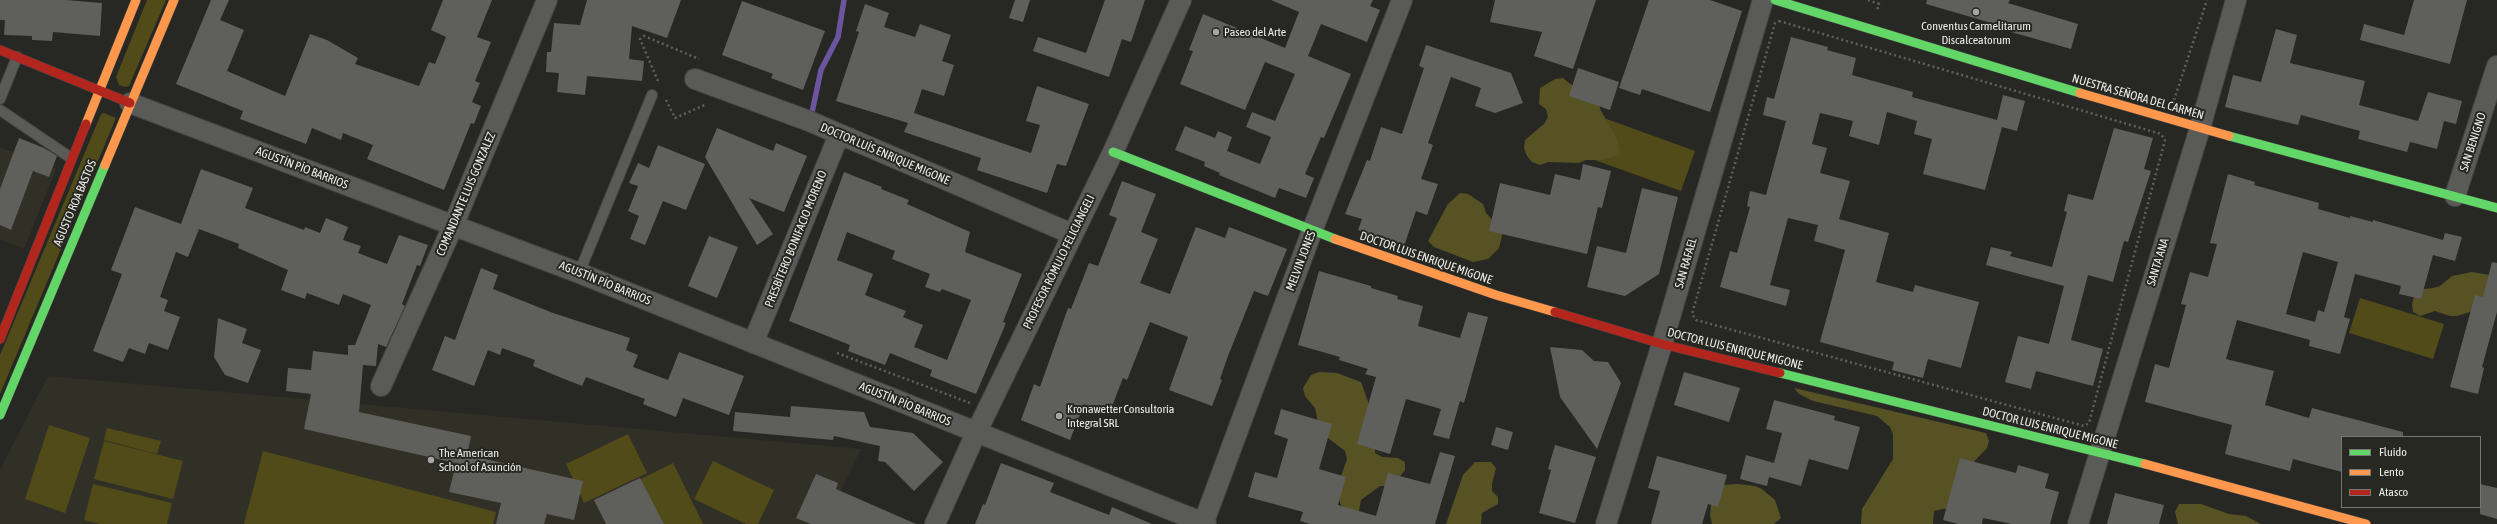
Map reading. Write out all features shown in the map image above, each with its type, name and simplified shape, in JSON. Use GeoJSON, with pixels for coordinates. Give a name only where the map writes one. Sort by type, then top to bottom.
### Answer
{"type":"FeatureCollection","features":[{"type":"Feature","properties":{"kind":"street","name":"AGUSTO ROA BASTOS"},"geometry":{"type":"LineString","coordinates":[[0,339],[98,90],[136,0]]}},
{"type":"Feature","properties":{"kind":"street","name":"AGUSTO ROA BASTOS"},"geometry":{"type":"LineString","coordinates":[[0,415],[174,0]]}},
{"type":"Feature","properties":{"kind":"street","name":"COMANDANTE LUIS GONZALEZ"},"geometry":{"type":"LineString","coordinates":[[380,386],[453,226],[546,0]]}},
{"type":"Feature","properties":{"kind":"street","name":"PROFESOR RÓMULO FELICIANGELI"},"geometry":{"type":"LineString","coordinates":[[935,524],[976,433],[1113,152],[1181,0]]}},
{"type":"Feature","properties":{"kind":"street","name":"MELVIN JONES"},"geometry":{"type":"LineString","coordinates":[[1204,524],[1312,232],[1402,0]]}},
{"type":"Feature","properties":{"kind":"street","name":"SAN RAFAEL"},"geometry":{"type":"LineString","coordinates":[[1606,524],[1662,344],[1763,0]]}},
{"type":"Feature","properties":{"kind":"street","name":"NUESTRA SEÑORA DEL CARMEN"},"geometry":{"type":"LineString","coordinates":[[1775,0],[2200,128],[2497,208]]}},
{"type":"Feature","properties":{"kind":"street","name":"SANTA ANA"},"geometry":{"type":"LineString","coordinates":[[2078,524],[2200,128],[2236,0]]}},
{"type":"Feature","properties":{"kind":"street","name":"AGUSTÍN PÍO BARRIOS"},"geometry":{"type":"LineString","coordinates":[[0,50],[130,103],[579,273],[1204,524]]}},
{"type":"Feature","properties":{"kind":"street","name":"SAN BENIGNO"},"geometry":{"type":"LineString","coordinates":[[2456,196],[2497,66]]}},
{"type":"Feature","properties":{"kind":"street","name":"DOCTOR LUÍS ENRIQUE MIGONE"},"geometry":{"type":"LineString","coordinates":[[695,79],[840,135],[1072,234]]}},
{"type":"Feature","properties":{"kind":"street","name":"PRESBÍTERO BONIFACIO MORENO"},"geometry":{"type":"LineString","coordinates":[[753,343],[840,135]]}},
{"type":"Feature","properties":{"kind":"street","name":"DOCTOR LUIS ENRIQUE MIGONE"},"geometry":{"type":"LineString","coordinates":[[1113,152],[1312,232],[1496,295],[1662,344],[2100,452],[2366,524]]}},
{"type":"Feature","properties":{"kind":"lane"},"geometry":{"type":"LineString","coordinates":[[0,99],[17,56]]}},
{"type":"Feature","properties":{"kind":"lane"},"geometry":{"type":"LineString","coordinates":[[579,273],[652,95]]}},
{"type":"Feature","properties":{"kind":"lane"},"geometry":{"type":"LineString","coordinates":[[0,110],[71,158]]}},
{"type":"Feature","properties":{"kind":"path"},"geometry":{"type":"LineString","coordinates":[[1868,0],[1879,4]]}},
{"type":"Feature","properties":{"kind":"path"},"geometry":{"type":"LineString","coordinates":[[2174,102],[2207,0]]}},
{"type":"Feature","properties":{"kind":"path"},"geometry":{"type":"LineString","coordinates":[[665,98],[675,118],[708,104],[714,107]]}},
{"type":"Feature","properties":{"kind":"path","name":"SANTA ANA"},"geometry":{"type":"LineString","coordinates":[[2089,423],[2165,140]]}},
{"type":"Feature","properties":{"kind":"path","name":"DOCTOR LUIS ENRIQUE MIGONE"},"geometry":{"type":"LineString","coordinates":[[1692,314],[1696,320],[1711,325],[2084,426],[2089,423]]}},
{"type":"Feature","properties":{"kind":"path","name":"AGUSTÍN PÍO BARRIOS"},"geometry":{"type":"LineString","coordinates":[[829,350],[976,405]]}},
{"type":"Feature","properties":{"kind":"shaded area"},"geometry":{"type":"Polygon","coordinates":[[[147,0],[166,0],[129,86],[125,87],[119,85],[116,77],[147,0]]]}},
{"type":"Feature","properties":{"kind":"shaded area"},"geometry":{"type":"Polygon","coordinates":[[[1563,78],[1570,84],[1594,94],[1599,101],[1600,109],[1617,139],[1620,155],[1601,160],[1586,160],[1579,163],[1548,162],[1540,165],[1532,162],[1527,156],[1524,148],[1525,140],[1544,124],[1548,117],[1546,109],[1539,104],[1540,88],[1555,79],[1563,78]]]}},
{"type":"Feature","properties":{"kind":"shaded area"},"geometry":{"type":"Polygon","coordinates":[[[104,113],[116,118],[0,394],[0,355],[101,114],[104,113]]]}},
{"type":"Feature","properties":{"kind":"shaded area"},"geometry":{"type":"Polygon","coordinates":[[[1593,114],[1695,151],[1681,191],[1578,154],[1593,114]]]}},
{"type":"Feature","properties":{"kind":"shaded area"},"geometry":{"type":"Polygon","coordinates":[[[0,147],[56,169],[24,249],[0,239],[0,147]]]}},
{"type":"Feature","properties":{"kind":"shaded area"},"geometry":{"type":"Polygon","coordinates":[[[1460,193],[1468,194],[1483,204],[1486,213],[1503,232],[1499,248],[1488,259],[1473,262],[1434,247],[1428,241],[1448,204],[1460,193]]]}},
{"type":"Feature","properties":{"kind":"shaded area"},"geometry":{"type":"Polygon","coordinates":[[[2472,272],[2490,275],[2488,291],[2473,311],[2457,316],[2450,316],[2435,311],[2420,316],[2413,312],[2412,304],[2416,290],[2440,286],[2452,276],[2472,272]]]}},
{"type":"Feature","properties":{"kind":"shaded area"},"geometry":{"type":"Polygon","coordinates":[[[2360,298],[2444,324],[2433,359],[2349,333],[2360,298]]]}},
{"type":"Feature","properties":{"kind":"shaded area"},"geometry":{"type":"Polygon","coordinates":[[[1319,372],[1337,373],[1361,382],[1374,418],[1375,453],[1382,457],[1398,458],[1405,462],[1405,470],[1400,476],[1388,486],[1380,486],[1361,500],[1358,516],[1349,517],[1340,503],[1340,479],[1347,459],[1345,451],[1320,432],[1315,408],[1305,396],[1303,388],[1311,375],[1319,372]]]}},
{"type":"Feature","properties":{"kind":"shaded area","name":"The American School of Asunción"},"geometry":{"type":"Polygon","coordinates":[[[48,376],[861,449],[825,524],[0,524],[0,470],[48,376]]]}},
{"type":"Feature","properties":{"kind":"shaded area"},"geometry":{"type":"Polygon","coordinates":[[[1794,388],[1986,433],[1989,441],[1987,448],[1970,466],[1953,507],[1934,511],[1933,524],[1861,524],[1862,509],[1893,459],[1893,434],[1890,427],[1877,416],[1813,401],[1799,394],[1794,388]]]}},
{"type":"Feature","properties":{"kind":"shaded area"},"geometry":{"type":"Polygon","coordinates":[[[49,425],[90,438],[65,513],[25,499],[49,425]]]}},
{"type":"Feature","properties":{"kind":"shaded area"},"geometry":{"type":"Polygon","coordinates":[[[107,428],[161,441],[157,454],[104,440],[107,428]]]}},
{"type":"Feature","properties":{"kind":"shaded area"},"geometry":{"type":"Polygon","coordinates":[[[628,434],[647,473],[584,503],[566,464],[628,434]]]}},
{"type":"Feature","properties":{"kind":"shaded area"},"geometry":{"type":"Polygon","coordinates":[[[104,441],[183,461],[173,499],[94,479],[104,441]]]}},
{"type":"Feature","properties":{"kind":"shaded area"},"geometry":{"type":"Polygon","coordinates":[[[263,451],[496,512],[493,524],[244,524],[263,451]]]}},
{"type":"Feature","properties":{"kind":"shaded area"},"geometry":{"type":"Polygon","coordinates":[[[713,461],[774,490],[758,524],[746,524],[694,499],[713,461]]]}},
{"type":"Feature","properties":{"kind":"shaded area"},"geometry":{"type":"Polygon","coordinates":[[[1475,462],[1491,462],[1496,468],[1492,491],[1498,497],[1498,504],[1482,513],[1481,524],[1446,524],[1463,475],[1475,462]]]}},
{"type":"Feature","properties":{"kind":"shaded area"},"geometry":{"type":"Polygon","coordinates":[[[673,463],[703,524],[653,524],[633,483],[673,463]]]}},
{"type":"Feature","properties":{"kind":"shaded area"},"geometry":{"type":"Polygon","coordinates":[[[93,484],[172,503],[167,524],[100,524],[84,520],[93,484]]]}},
{"type":"Feature","properties":{"kind":"shaded area"},"geometry":{"type":"Polygon","coordinates":[[[1738,484],[1755,486],[1762,489],[1775,500],[1781,518],[1774,524],[1712,524],[1710,515],[1712,498],[1722,485],[1738,484]]]}},
{"type":"Feature","properties":{"kind":"shaded area"},"geometry":{"type":"Polygon","coordinates":[[[2179,504],[2201,504],[2229,514],[2246,516],[2261,524],[2178,524],[2175,512],[2179,504]]]}},
{"type":"Feature","properties":{"kind":"building"},"geometry":{"type":"Polygon","coordinates":[[[0,0],[66,0],[102,3],[100,36],[53,32],[52,41],[32,40],[32,36],[4,35],[5,20],[0,20],[0,0]]]}},
{"type":"Feature","properties":{"kind":"building"},"geometry":{"type":"Polygon","coordinates":[[[211,0],[229,0],[220,20],[244,30],[227,71],[285,96],[310,34],[327,40],[358,58],[355,64],[419,86],[429,62],[435,64],[446,37],[431,30],[443,0],[492,0],[477,37],[491,42],[475,81],[480,83],[472,102],[481,106],[474,124],[471,123],[444,190],[367,159],[373,145],[343,133],[341,140],[312,128],[306,144],[240,119],[243,111],[176,84],[211,0]]]}},
{"type":"Feature","properties":{"kind":"building"},"geometry":{"type":"Polygon","coordinates":[[[587,0],[681,0],[667,38],[632,26],[629,59],[644,61],[642,81],[587,76],[585,95],[557,92],[559,73],[546,72],[547,52],[551,52],[554,23],[580,25],[587,0]]]}},
{"type":"Feature","properties":{"kind":"building"},"geometry":{"type":"Polygon","coordinates":[[[1015,0],[1030,0],[1023,22],[1009,18],[1015,0]]]}},
{"type":"Feature","properties":{"kind":"building"},"geometry":{"type":"Polygon","coordinates":[[[1105,0],[1145,0],[1131,42],[1122,39],[1109,77],[1033,51],[1038,37],[1086,53],[1105,0]]]}},
{"type":"Feature","properties":{"kind":"building"},"geometry":{"type":"Polygon","coordinates":[[[1271,0],[1373,0],[1370,6],[1380,10],[1367,42],[1321,24],[1308,56],[1351,74],[1324,138],[1321,137],[1305,174],[1314,178],[1306,198],[1279,188],[1275,198],[1219,175],[1220,173],[1204,166],[1205,162],[1175,150],[1185,126],[1215,138],[1218,131],[1232,137],[1227,151],[1260,164],[1271,137],[1246,127],[1252,112],[1275,121],[1295,74],[1265,62],[1245,110],[1180,84],[1193,51],[1189,50],[1203,14],[1285,48],[1299,12],[1271,0]]]}},
{"type":"Feature","properties":{"kind":"building"},"geometry":{"type":"Polygon","coordinates":[[[1495,0],[1596,0],[1573,69],[1534,56],[1542,32],[1490,22],[1495,0]]]}},
{"type":"Feature","properties":{"kind":"building"},"geometry":{"type":"Polygon","coordinates":[[[1649,0],[1710,0],[1742,11],[1710,112],[1642,89],[1640,95],[1619,88],[1649,0]]]}},
{"type":"Feature","properties":{"kind":"building"},"geometry":{"type":"Polygon","coordinates":[[[1927,0],[2010,0],[2008,3],[2078,24],[2071,49],[2011,32],[2012,29],[1926,4],[1927,0]]]}},
{"type":"Feature","properties":{"kind":"building"},"geometry":{"type":"Polygon","coordinates":[[[2414,0],[2467,0],[2450,64],[2360,40],[2364,24],[2404,35],[2414,0]]]}},
{"type":"Feature","properties":{"kind":"building"},"geometry":{"type":"Polygon","coordinates":[[[742,1],[825,31],[803,90],[771,78],[773,74],[722,55],[742,1]]]}},
{"type":"Feature","properties":{"kind":"building"},"geometry":{"type":"Polygon","coordinates":[[[865,4],[889,13],[884,27],[915,37],[920,24],[951,35],[942,61],[954,65],[944,96],[922,89],[914,113],[1031,153],[1040,125],[1026,121],[1037,86],[1089,104],[1066,166],[1057,164],[1047,193],[977,170],[981,158],[904,132],[908,123],[836,101],[859,32],[856,31],[865,4]]]}},
{"type":"Feature","properties":{"kind":"building"},"geometry":{"type":"Polygon","coordinates":[[[2276,29],[2297,35],[2290,63],[2365,81],[2359,105],[2418,121],[2428,92],[2462,101],[2456,124],[2444,121],[2437,149],[2410,142],[2407,152],[2358,139],[2360,131],[2301,115],[2298,125],[2225,107],[2233,75],[2261,82],[2276,29]]]}},
{"type":"Feature","properties":{"kind":"building"},"geometry":{"type":"Polygon","coordinates":[[[1791,37],[1828,47],[1827,50],[1856,58],[1852,75],[1913,92],[1912,97],[1997,120],[2003,95],[2025,101],[2017,131],[2002,127],[1985,190],[1923,174],[1932,139],[1914,134],[1917,121],[1887,112],[1879,145],[1849,136],[1853,121],[1820,113],[1812,144],[1827,148],[1820,173],[1850,181],[1839,219],[1889,233],[1876,282],[1913,292],[1915,285],[1979,302],[1961,368],[1928,359],[1923,378],[1892,370],[1894,362],[1820,342],[1845,250],[1814,241],[1818,225],[1788,218],[1770,285],[1790,290],[1786,306],[1720,287],[1730,251],[1737,253],[1750,207],[1747,206],[1750,191],[1766,195],[1786,121],[1763,115],[1767,97],[1774,99],[1791,37]]]}},
{"type":"Feature","properties":{"kind":"building"},"geometry":{"type":"Polygon","coordinates":[[[1426,45],[1511,73],[1523,103],[1495,113],[1475,106],[1481,88],[1451,77],[1428,143],[1433,145],[1421,179],[1438,184],[1427,215],[1416,211],[1404,246],[1358,230],[1362,219],[1345,214],[1367,160],[1370,161],[1381,127],[1402,134],[1424,68],[1419,66],[1426,45]]]}},
{"type":"Feature","properties":{"kind":"building"},"geometry":{"type":"Polygon","coordinates":[[[1578,68],[1619,82],[1610,110],[1569,96],[1578,68]]]}},
{"type":"Feature","properties":{"kind":"building"},"geometry":{"type":"Polygon","coordinates":[[[717,128],[773,151],[776,143],[807,156],[784,212],[749,198],[773,234],[757,245],[705,157],[717,128]]]}},
{"type":"Feature","properties":{"kind":"building"},"geometry":{"type":"Polygon","coordinates":[[[2114,128],[2153,138],[2144,169],[2151,171],[2128,242],[2124,241],[2113,282],[2088,275],[2071,340],[2103,349],[2093,386],[2036,371],[2031,389],[2005,382],[2018,336],[2049,344],[2064,286],[1986,265],[1991,247],[2012,252],[2010,256],[2052,267],[2067,212],[2064,211],[2068,194],[2093,200],[2114,128]]]}},
{"type":"Feature","properties":{"kind":"building"},"geometry":{"type":"Polygon","coordinates":[[[19,138],[44,148],[57,156],[49,177],[33,171],[11,230],[0,225],[0,189],[19,138]]]}},
{"type":"Feature","properties":{"kind":"building"},"geometry":{"type":"Polygon","coordinates":[[[658,145],[705,164],[686,210],[663,201],[645,245],[630,239],[639,216],[628,211],[638,186],[629,183],[638,163],[649,168],[658,145]]]}},
{"type":"Feature","properties":{"kind":"building"},"geometry":{"type":"Polygon","coordinates":[[[1583,164],[1611,171],[1602,208],[1598,207],[1587,254],[1489,231],[1500,183],[1550,195],[1555,174],[1580,180],[1583,164]]]}},
{"type":"Feature","properties":{"kind":"building"},"geometry":{"type":"Polygon","coordinates":[[[201,169],[253,188],[245,208],[304,230],[305,227],[320,233],[326,218],[348,227],[343,240],[361,246],[358,253],[387,264],[399,235],[428,245],[420,266],[417,265],[402,304],[405,306],[386,347],[378,344],[376,366],[363,365],[359,412],[471,436],[467,455],[583,481],[574,520],[547,514],[544,524],[496,524],[501,503],[449,492],[456,463],[304,429],[311,394],[286,391],[288,368],[311,370],[313,351],[348,355],[348,345],[355,345],[371,305],[343,294],[339,305],[307,293],[305,299],[281,290],[288,270],[238,248],[239,244],[199,229],[188,257],[176,252],[160,297],[168,300],[164,311],[180,317],[168,350],[149,343],[145,354],[129,348],[123,362],[93,351],[122,274],[111,270],[135,207],[181,224],[201,169]]]}},
{"type":"Feature","properties":{"kind":"building"},"geometry":{"type":"Polygon","coordinates":[[[844,172],[882,187],[881,189],[909,200],[907,204],[970,232],[965,252],[1022,274],[1003,322],[1006,323],[976,394],[930,376],[932,370],[890,353],[885,365],[848,351],[850,345],[789,321],[844,172]],[[847,232],[837,260],[873,274],[865,295],[906,311],[903,317],[923,325],[914,347],[947,360],[971,300],[942,289],[940,292],[925,287],[930,274],[892,259],[895,251],[847,232]]]}},
{"type":"Feature","properties":{"kind":"building"},"geometry":{"type":"Polygon","coordinates":[[[2228,174],[2255,182],[2254,185],[2319,203],[2318,209],[2350,218],[2350,216],[2373,222],[2373,220],[2443,240],[2445,233],[2462,237],[2455,261],[2433,255],[2421,299],[2399,294],[2401,286],[2355,274],[2344,317],[2350,319],[2340,354],[2309,346],[2310,340],[2237,320],[2226,359],[2274,371],[2265,405],[2309,418],[2312,408],[2403,432],[2403,436],[2341,436],[2341,472],[2293,459],[2290,471],[2225,454],[2232,425],[2145,402],[2155,364],[2169,368],[2186,305],[2181,304],[2190,272],[2208,277],[2217,244],[2210,243],[2228,174]],[[2303,252],[2286,314],[2315,322],[2318,310],[2324,312],[2338,262],[2303,252]]]}},
{"type":"Feature","properties":{"kind":"building"},"geometry":{"type":"Polygon","coordinates":[[[1122,181],[1156,194],[1141,232],[1158,239],[1140,283],[1170,294],[1196,227],[1225,238],[1229,227],[1287,249],[1268,296],[1254,291],[1228,356],[1220,379],[1222,380],[1212,406],[1169,390],[1188,337],[1150,322],[1127,380],[1123,378],[1109,414],[1084,404],[1070,440],[1021,420],[1034,384],[1040,387],[1068,308],[1071,309],[1089,263],[1098,266],[1117,218],[1109,215],[1122,181]]]}},
{"type":"Feature","properties":{"kind":"building"},"geometry":{"type":"Polygon","coordinates":[[[1642,188],[1678,197],[1659,274],[1625,296],[1587,287],[1597,246],[1626,253],[1642,188]]]}},
{"type":"Feature","properties":{"kind":"building"},"geometry":{"type":"Polygon","coordinates":[[[709,236],[738,247],[717,298],[688,286],[709,236]]]}},
{"type":"Feature","properties":{"kind":"building"},"geometry":{"type":"Polygon","coordinates":[[[2492,262],[2497,263],[2497,312],[2482,367],[2484,368],[2478,394],[2450,387],[2475,295],[2483,297],[2492,262]]]}},
{"type":"Feature","properties":{"kind":"building"},"geometry":{"type":"Polygon","coordinates":[[[481,268],[498,275],[493,289],[553,313],[630,338],[626,350],[638,355],[633,367],[668,380],[679,352],[744,376],[729,415],[683,398],[676,417],[643,404],[645,399],[586,377],[582,386],[533,366],[535,360],[502,348],[500,355],[488,350],[474,386],[432,370],[445,336],[455,340],[481,268]]]}},
{"type":"Feature","properties":{"kind":"building"},"geometry":{"type":"Polygon","coordinates":[[[1319,271],[1371,286],[1371,288],[1398,296],[1397,299],[1423,306],[1418,326],[1460,338],[1468,312],[1488,317],[1464,403],[1460,401],[1449,439],[1433,435],[1441,409],[1406,399],[1390,454],[1357,444],[1376,377],[1365,374],[1368,369],[1339,360],[1340,357],[1298,345],[1319,271]]]}},
{"type":"Feature","properties":{"kind":"building"},"geometry":{"type":"Polygon","coordinates":[[[218,318],[247,329],[242,343],[261,350],[248,383],[225,375],[214,357],[218,318]]]}},
{"type":"Feature","properties":{"kind":"building"},"geometry":{"type":"Polygon","coordinates":[[[1550,347],[1582,350],[1594,361],[1608,362],[1621,383],[1597,449],[1560,397],[1550,347]]]}},
{"type":"Feature","properties":{"kind":"building"},"geometry":{"type":"Polygon","coordinates":[[[1684,372],[1740,388],[1729,422],[1674,405],[1684,372]]]}},
{"type":"Feature","properties":{"kind":"building"},"geometry":{"type":"Polygon","coordinates":[[[1774,400],[1835,416],[1834,420],[1860,427],[1848,470],[1809,459],[1801,486],[1769,477],[1767,486],[1740,479],[1746,455],[1774,463],[1782,433],[1766,429],[1774,400]]]}},
{"type":"Feature","properties":{"kind":"building"},"geometry":{"type":"Polygon","coordinates":[[[791,406],[864,412],[870,427],[913,433],[943,462],[914,491],[885,462],[878,461],[880,446],[834,436],[833,440],[733,431],[735,412],[790,417],[791,406]]]}},
{"type":"Feature","properties":{"kind":"building"},"geometry":{"type":"Polygon","coordinates":[[[1281,409],[1332,424],[1319,469],[1346,477],[1338,505],[1376,516],[1388,473],[1430,484],[1440,452],[1455,456],[1435,524],[1310,524],[1300,521],[1303,512],[1248,497],[1255,472],[1277,478],[1288,439],[1274,434],[1281,409]]]}},
{"type":"Feature","properties":{"kind":"building"},"geometry":{"type":"Polygon","coordinates":[[[1496,427],[1513,432],[1508,450],[1491,445],[1496,427]]]}},
{"type":"Feature","properties":{"kind":"building"},"geometry":{"type":"Polygon","coordinates":[[[1555,445],[1596,457],[1575,523],[1539,513],[1551,470],[1548,469],[1555,445]]]}},
{"type":"Feature","properties":{"kind":"building"},"geometry":{"type":"Polygon","coordinates":[[[1657,456],[1727,475],[1718,507],[1708,504],[1702,524],[1651,524],[1660,491],[1648,488],[1657,456]]]}},
{"type":"Feature","properties":{"kind":"building"},"geometry":{"type":"Polygon","coordinates":[[[1960,458],[2016,473],[2018,465],[2049,474],[2045,488],[2059,492],[2050,524],[2012,524],[1983,518],[1982,524],[1958,524],[1943,520],[1960,458]]]}},
{"type":"Feature","properties":{"kind":"building"},"geometry":{"type":"Polygon","coordinates":[[[1001,463],[1054,483],[1050,492],[1109,515],[1112,507],[1152,524],[975,524],[983,504],[985,505],[1001,463]]]}},
{"type":"Feature","properties":{"kind":"building"},"geometry":{"type":"Polygon","coordinates":[[[816,474],[838,483],[836,489],[916,524],[811,524],[796,518],[816,474]]]}},
{"type":"Feature","properties":{"kind":"building"},"geometry":{"type":"Polygon","coordinates":[[[640,478],[664,524],[606,524],[594,500],[640,478]]]}},
{"type":"Feature","properties":{"kind":"building"},"geometry":{"type":"Polygon","coordinates":[[[2481,484],[2497,488],[2497,519],[2480,514],[2481,484]]]}},
{"type":"Feature","properties":{"kind":"building"},"geometry":{"type":"Polygon","coordinates":[[[2115,493],[2164,505],[2159,524],[2107,524],[2115,493]]]}},
{"type":"Feature","properties":{"kind":"waterway"},"geometry":{"type":"LineString","coordinates":[[811,117],[821,70],[838,37],[844,0]]}},
{"type":"Feature","properties":{"kind":"traffic: fast"},"geometry":{"type":"LineString","coordinates":[[1775,0],[2080,93]]}},
{"type":"Feature","properties":{"kind":"traffic: fast"},"geometry":{"type":"LineString","coordinates":[[2229,136],[2497,208]]}},
{"type":"Feature","properties":{"kind":"traffic: fast"},"geometry":{"type":"LineString","coordinates":[[1113,152],[1335,239]]}},
{"type":"Feature","properties":{"kind":"traffic: fast"},"geometry":{"type":"LineString","coordinates":[[0,415],[105,165]]}},
{"type":"Feature","properties":{"kind":"traffic: fast"},"geometry":{"type":"LineString","coordinates":[[1780,373],[2145,464]]}},
{"type":"Feature","properties":{"kind":"traffic: slow"},"geometry":{"type":"LineString","coordinates":[[86,124],[136,0]]}},
{"type":"Feature","properties":{"kind":"traffic: slow"},"geometry":{"type":"LineString","coordinates":[[105,165],[174,0]]}},
{"type":"Feature","properties":{"kind":"traffic: slow"},"geometry":{"type":"LineString","coordinates":[[2080,93],[2229,136]]}},
{"type":"Feature","properties":{"kind":"traffic: slow"},"geometry":{"type":"LineString","coordinates":[[1335,239],[1496,295],[1555,312]]}},
{"type":"Feature","properties":{"kind":"traffic: slow"},"geometry":{"type":"LineString","coordinates":[[2145,464],[2366,524]]}},
{"type":"Feature","properties":{"kind":"traffic: jam"},"geometry":{"type":"LineString","coordinates":[[0,50],[130,103]]}},
{"type":"Feature","properties":{"kind":"traffic: jam"},"geometry":{"type":"LineString","coordinates":[[0,339],[86,124]]}},
{"type":"Feature","properties":{"kind":"traffic: jam"},"geometry":{"type":"LineString","coordinates":[[1555,312],[1662,344],[1780,373]]}},
{"type":"Feature","properties":{"kind":"place","name":"Conventus Carmelitarum Discalceatorum"},"geometry":{"type":"Point","coordinates":[1976,12]}},
{"type":"Feature","properties":{"kind":"place","name":"Paseo del Arte"},"geometry":{"type":"Point","coordinates":[1216,32]}},
{"type":"Feature","properties":{"kind":"place","name":"Kronawetter Consultoría Integral SRL"},"geometry":{"type":"Point","coordinates":[1059,416]}},
{"type":"Feature","properties":{"kind":"place","name":"The American School of Asunción"},"geometry":{"type":"Point","coordinates":[431,460]}}]}
